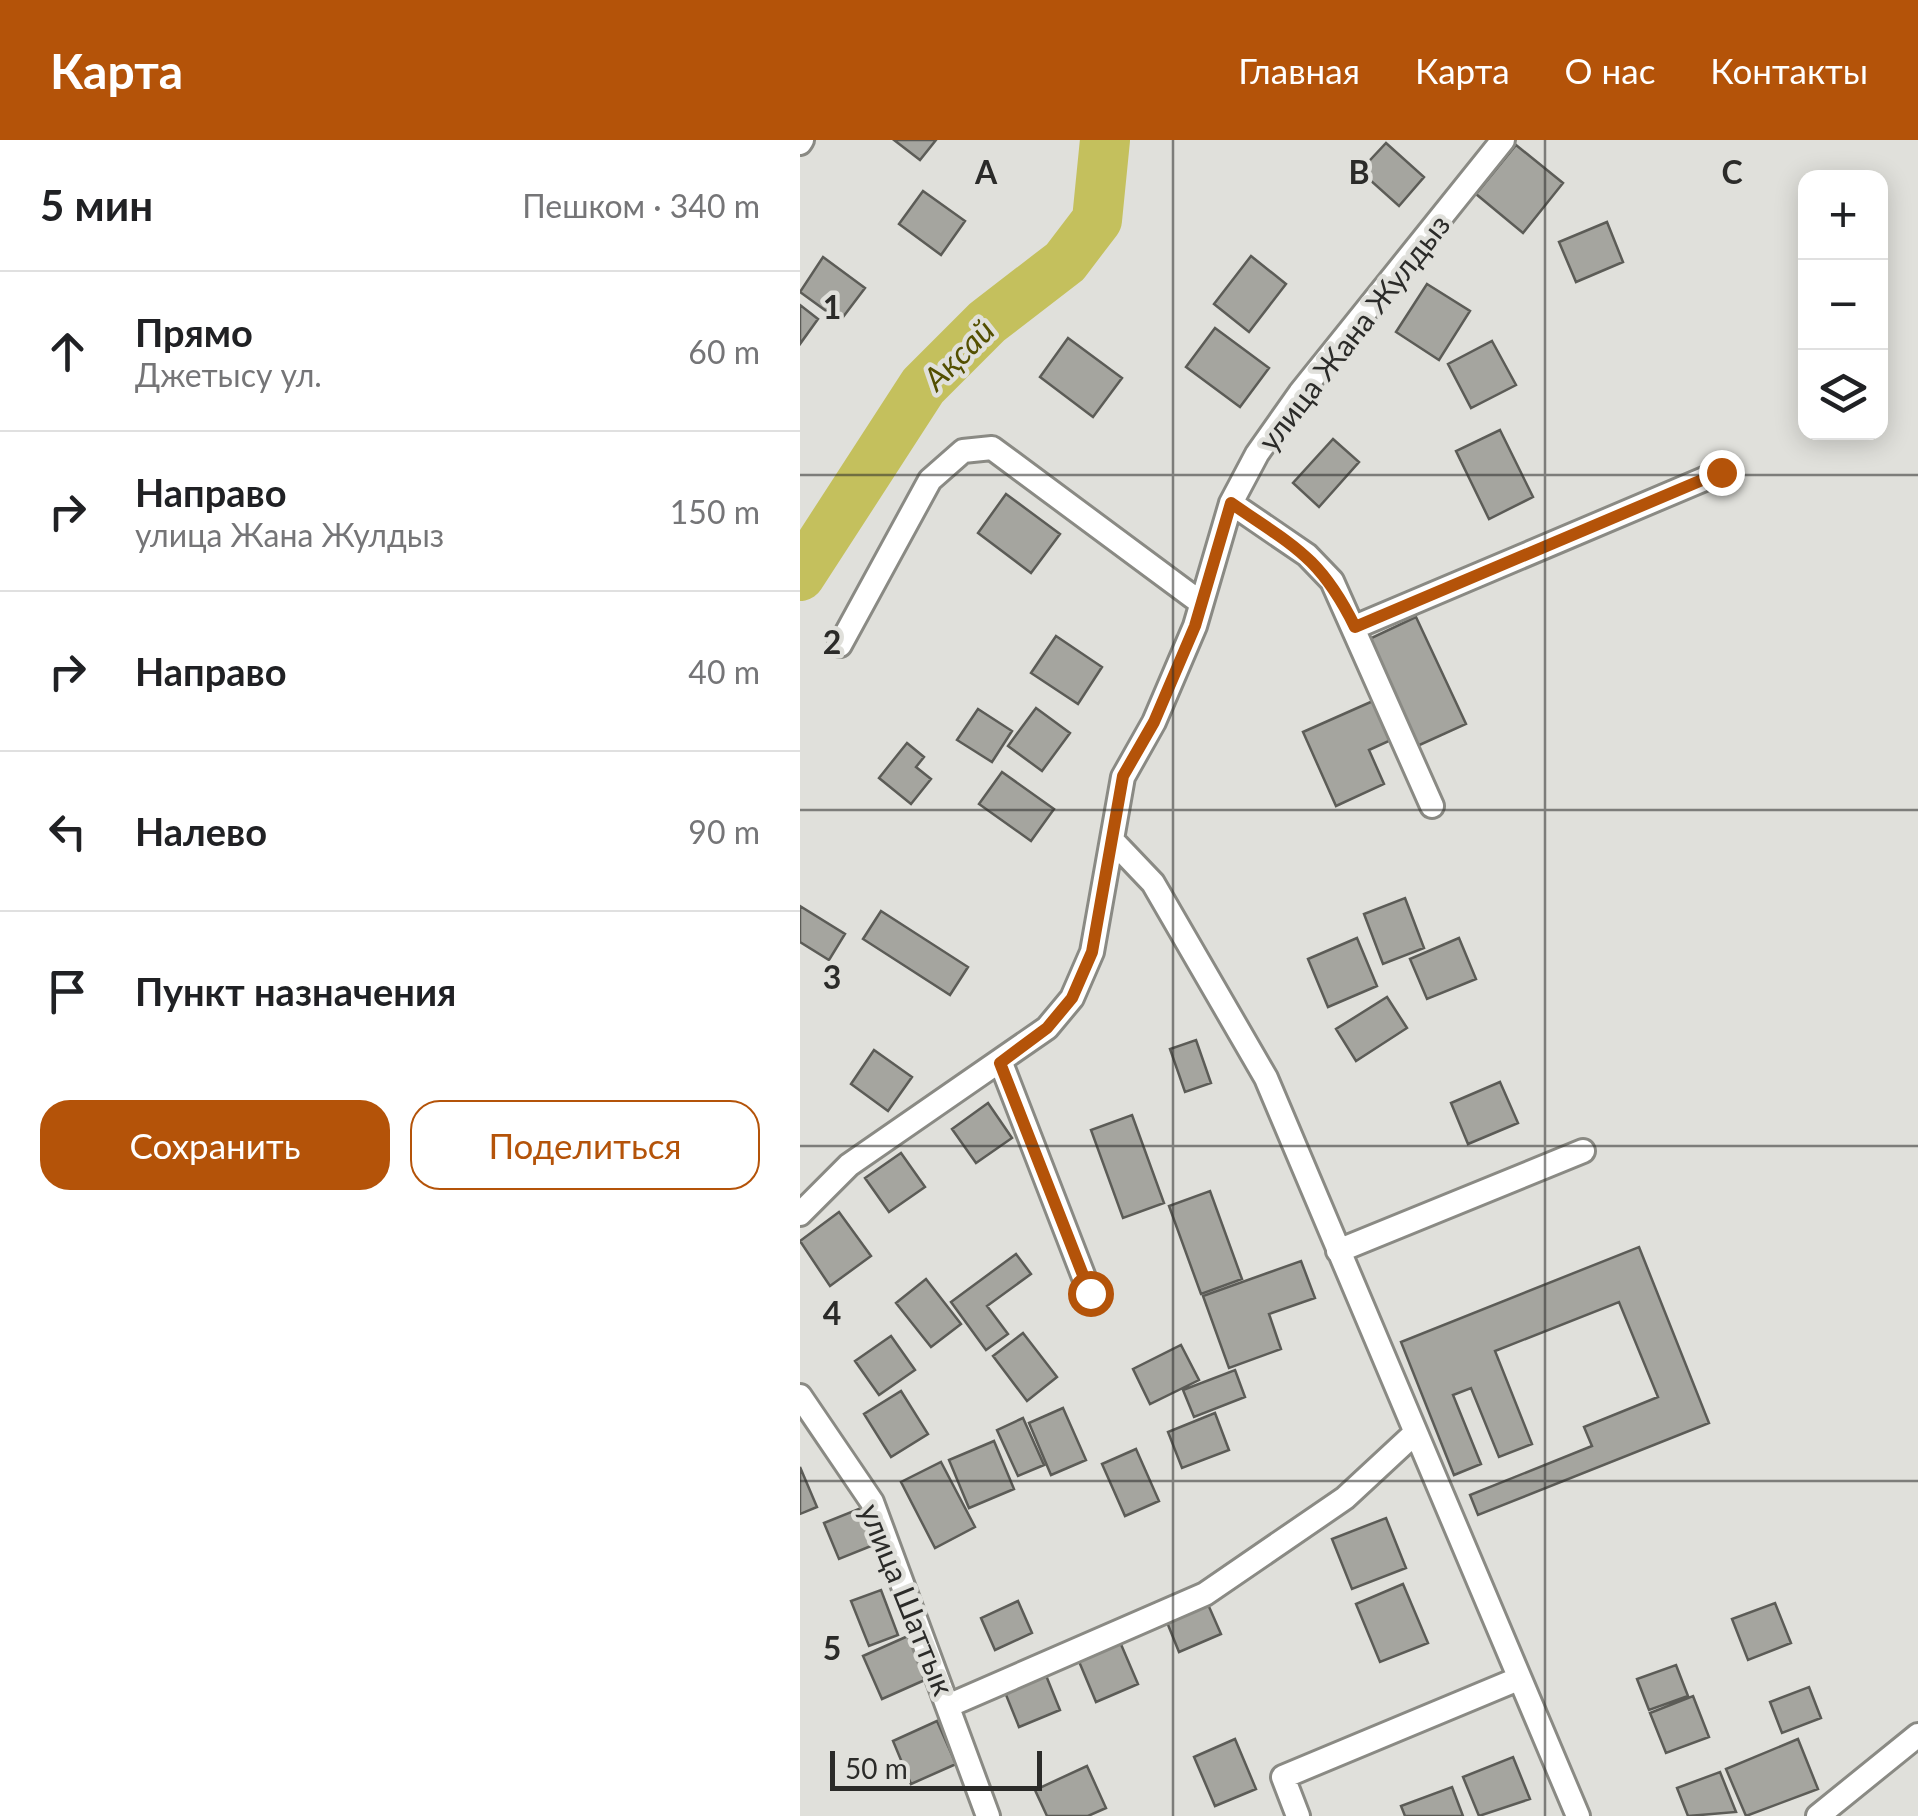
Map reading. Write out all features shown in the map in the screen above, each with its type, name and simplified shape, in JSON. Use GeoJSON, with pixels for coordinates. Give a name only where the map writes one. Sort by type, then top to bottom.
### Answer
{"type":"FeatureCollection","features":[{"type":"Feature","properties":{"kind":"street","name":"улица Жана Жулдыз"},"geometry":{"type":"LineString","coordinates":[[800,1214],[848,1165],[1047,1028],[1072,998],[1092,952],[1123,776],[1162,706],[1201,603],[1231,503],[1257,454],[1300,393],[1503,140]]}},
{"type":"Feature","properties":{"kind":"street"},"geometry":{"type":"LineString","coordinates":[[840,645],[930,480],[963,450],[992,448],[1201,603]]}},
{"type":"Feature","properties":{"kind":"street"},"geometry":{"type":"LineString","coordinates":[[1355,627],[1721,472]]}},
{"type":"Feature","properties":{"kind":"street"},"geometry":{"type":"LineString","coordinates":[[1231,503],[1307,555],[1332,580],[1432,806]]}},
{"type":"Feature","properties":{"kind":"street"},"geometry":{"type":"LineString","coordinates":[[1112,840],[1153,884],[1222,995],[1266,1078],[1578,1816]]}},
{"type":"Feature","properties":{"kind":"street"},"geometry":{"type":"LineString","coordinates":[[1000,1063],[1090,1293]]}},
{"type":"Feature","properties":{"kind":"street"},"geometry":{"type":"LineString","coordinates":[[1338,1251],[1583,1151]]}},
{"type":"Feature","properties":{"kind":"street","name":"улица Шаттык"},"geometry":{"type":"LineString","coordinates":[[800,1396],[872,1502],[988,1816]]}},
{"type":"Feature","properties":{"kind":"street"},"geometry":{"type":"LineString","coordinates":[[950,1705],[1205,1594],[1344,1498],[1414,1434]]}},
{"type":"Feature","properties":{"kind":"street"},"geometry":{"type":"LineString","coordinates":[[1298,1816],[1283,1777],[1518,1678]]}},
{"type":"Feature","properties":{"kind":"street"},"geometry":{"type":"LineString","coordinates":[[1832,1812],[1918,1735]]}},
{"type":"Feature","properties":{"kind":"building"},"geometry":{"type":"Polygon","coordinates":[[[894,140],[936,140],[920,160],[894,140]]]}},
{"type":"Feature","properties":{"kind":"building"},"geometry":{"type":"Polygon","coordinates":[[[1386,143],[1424,177],[1399,206],[1360,171],[1386,143]]]}},
{"type":"Feature","properties":{"kind":"building"},"geometry":{"type":"Polygon","coordinates":[[[1516,145],[1563,183],[1523,233],[1476,194],[1516,145]]]}},
{"type":"Feature","properties":{"kind":"building"},"geometry":{"type":"Polygon","coordinates":[[[923,191],[965,221],[941,255],[899,224],[923,191]]]}},
{"type":"Feature","properties":{"kind":"building"},"geometry":{"type":"Polygon","coordinates":[[[1607,222],[1623,262],[1576,282],[1559,242],[1607,222]]]}},
{"type":"Feature","properties":{"kind":"building"},"geometry":{"type":"Polygon","coordinates":[[[1251,256],[1286,284],[1249,332],[1214,304],[1251,256]]]}},
{"type":"Feature","properties":{"kind":"building"},"geometry":{"type":"Polygon","coordinates":[[[823,257],[865,288],[840,321],[800,292],[823,257]]]}},
{"type":"Feature","properties":{"kind":"building"},"geometry":{"type":"Polygon","coordinates":[[[1427,284],[1470,311],[1439,360],[1396,332],[1427,284]]]}},
{"type":"Feature","properties":{"kind":"building"},"geometry":{"type":"Polygon","coordinates":[[[800,305],[818,319],[800,344],[800,305]]]}},
{"type":"Feature","properties":{"kind":"building"},"geometry":{"type":"Polygon","coordinates":[[[1215,328],[1269,368],[1240,407],[1186,367],[1215,328]]]}},
{"type":"Feature","properties":{"kind":"building"},"geometry":{"type":"Polygon","coordinates":[[[1068,338],[1122,378],[1093,417],[1040,377],[1068,338]]]}},
{"type":"Feature","properties":{"kind":"building"},"geometry":{"type":"Polygon","coordinates":[[[1492,341],[1516,385],[1471,408],[1448,364],[1492,341]]]}},
{"type":"Feature","properties":{"kind":"building"},"geometry":{"type":"Polygon","coordinates":[[[1500,430],[1533,497],[1489,519],[1456,451],[1500,430]]]}},
{"type":"Feature","properties":{"kind":"building"},"geometry":{"type":"Polygon","coordinates":[[[1333,439],[1359,462],[1319,507],[1293,483],[1333,439]]]}},
{"type":"Feature","properties":{"kind":"building"},"geometry":{"type":"Polygon","coordinates":[[[1006,494],[1060,534],[1031,573],[978,533],[1006,494]]]}},
{"type":"Feature","properties":{"kind":"building"},"geometry":{"type":"Polygon","coordinates":[[[1416,617],[1466,724],[1415,747],[1365,641],[1416,617]]]}},
{"type":"Feature","properties":{"kind":"building"},"geometry":{"type":"Polygon","coordinates":[[[1056,636],[1102,667],[1078,704],[1031,673],[1056,636]]]}},
{"type":"Feature","properties":{"kind":"building"},"geometry":{"type":"Polygon","coordinates":[[[1382,697],[1400,736],[1369,750],[1384,784],[1336,806],[1303,732],[1382,697]]]}},
{"type":"Feature","properties":{"kind":"building"},"geometry":{"type":"Polygon","coordinates":[[[1036,708],[1070,733],[1042,771],[1008,746],[1036,708]]]}},
{"type":"Feature","properties":{"kind":"building"},"geometry":{"type":"Polygon","coordinates":[[[978,709],[1012,731],[992,762],[957,740],[978,709]]]}},
{"type":"Feature","properties":{"kind":"building"},"geometry":{"type":"Polygon","coordinates":[[[907,743],[924,757],[916,767],[931,779],[911,804],[879,778],[907,743]]]}},
{"type":"Feature","properties":{"kind":"building"},"geometry":{"type":"Polygon","coordinates":[[[1002,772],[1054,809],[1031,841],[979,804],[1002,772]]]}},
{"type":"Feature","properties":{"kind":"building"},"geometry":{"type":"Polygon","coordinates":[[[1405,898],[1424,948],[1383,964],[1364,914],[1405,898]]]}},
{"type":"Feature","properties":{"kind":"building"},"geometry":{"type":"Polygon","coordinates":[[[800,906],[845,934],[829,960],[800,942],[800,906]]]}},
{"type":"Feature","properties":{"kind":"building"},"geometry":{"type":"Polygon","coordinates":[[[881,911],[968,967],[950,995],[863,939],[881,911]]]}},
{"type":"Feature","properties":{"kind":"building"},"geometry":{"type":"Polygon","coordinates":[[[1357,938],[1377,986],[1328,1007],[1308,959],[1357,938]]]}},
{"type":"Feature","properties":{"kind":"building"},"geometry":{"type":"Polygon","coordinates":[[[1459,938],[1476,979],[1427,999],[1410,959],[1459,938]]]}},
{"type":"Feature","properties":{"kind":"building"},"geometry":{"type":"Polygon","coordinates":[[[1387,997],[1407,1028],[1356,1061],[1336,1029],[1387,997]]]}},
{"type":"Feature","properties":{"kind":"building"},"geometry":{"type":"Polygon","coordinates":[[[1196,1040],[1211,1083],[1185,1092],[1170,1049],[1196,1040]]]}},
{"type":"Feature","properties":{"kind":"building"},"geometry":{"type":"Polygon","coordinates":[[[874,1050],[912,1077],[888,1111],[851,1084],[874,1050]]]}},
{"type":"Feature","properties":{"kind":"building"},"geometry":{"type":"Polygon","coordinates":[[[1500,1082],[1518,1123],[1468,1144],[1451,1103],[1500,1082]]]}},
{"type":"Feature","properties":{"kind":"building"},"geometry":{"type":"Polygon","coordinates":[[[988,1103],[1012,1138],[976,1163],[952,1129],[988,1103]]]}},
{"type":"Feature","properties":{"kind":"building"},"geometry":{"type":"Polygon","coordinates":[[[1132,1115],[1164,1203],[1123,1218],[1091,1130],[1132,1115]]]}},
{"type":"Feature","properties":{"kind":"building"},"geometry":{"type":"Polygon","coordinates":[[[901,1153],[925,1187],[889,1212],[865,1178],[901,1153]]]}},
{"type":"Feature","properties":{"kind":"building"},"geometry":{"type":"Polygon","coordinates":[[[1210,1191],[1242,1279],[1201,1294],[1169,1206],[1210,1191]]]}},
{"type":"Feature","properties":{"kind":"building"},"geometry":{"type":"Polygon","coordinates":[[[839,1212],[871,1256],[830,1286],[800,1241],[839,1212]]]}},
{"type":"Feature","properties":{"kind":"building"},"geometry":{"type":"Polygon","coordinates":[[[1639,1247],[1709,1423],[1478,1515],[1470,1495],[1592,1446],[1584,1427],[1658,1397],[1619,1302],[1495,1351],[1532,1444],[1499,1457],[1471,1388],[1453,1395],[1481,1464],[1454,1475],[1401,1342],[1639,1247]]]}},
{"type":"Feature","properties":{"kind":"building"},"geometry":{"type":"Polygon","coordinates":[[[1016,1254],[1031,1274],[987,1306],[1008,1334],[986,1350],[951,1302],[1016,1254]]]}},
{"type":"Feature","properties":{"kind":"building"},"geometry":{"type":"Polygon","coordinates":[[[1301,1261],[1315,1298],[1269,1314],[1281,1349],[1229,1368],[1203,1296],[1301,1261]]]}},
{"type":"Feature","properties":{"kind":"building"},"geometry":{"type":"Polygon","coordinates":[[[926,1279],[961,1324],[931,1347],[896,1303],[926,1279]]]}},
{"type":"Feature","properties":{"kind":"building"},"geometry":{"type":"Polygon","coordinates":[[[1023,1333],[1057,1377],[1027,1401],[993,1356],[1023,1333]]]}},
{"type":"Feature","properties":{"kind":"building"},"geometry":{"type":"Polygon","coordinates":[[[891,1336],[915,1370],[879,1395],[855,1361],[891,1336]]]}},
{"type":"Feature","properties":{"kind":"building"},"geometry":{"type":"Polygon","coordinates":[[[1181,1345],[1199,1380],[1150,1404],[1133,1369],[1181,1345]]]}},
{"type":"Feature","properties":{"kind":"building"},"geometry":{"type":"Polygon","coordinates":[[[1235,1370],[1245,1397],[1194,1417],[1183,1390],[1235,1370]]]}},
{"type":"Feature","properties":{"kind":"building"},"geometry":{"type":"Polygon","coordinates":[[[901,1391],[928,1434],[891,1457],[864,1414],[901,1391]]]}},
{"type":"Feature","properties":{"kind":"building"},"geometry":{"type":"Polygon","coordinates":[[[1063,1408],[1086,1460],[1051,1475],[1029,1423],[1063,1408]]]}},
{"type":"Feature","properties":{"kind":"building"},"geometry":{"type":"Polygon","coordinates":[[[1215,1413],[1229,1450],[1182,1468],[1168,1432],[1215,1413]]]}},
{"type":"Feature","properties":{"kind":"building"},"geometry":{"type":"Polygon","coordinates":[[[1023,1418],[1044,1465],[1018,1476],[997,1430],[1023,1418]]]}},
{"type":"Feature","properties":{"kind":"building"},"geometry":{"type":"Polygon","coordinates":[[[994,1441],[1014,1489],[969,1508],[949,1460],[994,1441]]]}},
{"type":"Feature","properties":{"kind":"building"},"geometry":{"type":"Polygon","coordinates":[[[1136,1449],[1159,1501],[1125,1516],[1102,1464],[1136,1449]]]}},
{"type":"Feature","properties":{"kind":"building"},"geometry":{"type":"Polygon","coordinates":[[[941,1462],[975,1527],[935,1548],[901,1482],[941,1462]]]}},
{"type":"Feature","properties":{"kind":"building"},"geometry":{"type":"Polygon","coordinates":[[[800,1467],[817,1507],[800,1514],[800,1467]]]}},
{"type":"Feature","properties":{"kind":"building"},"geometry":{"type":"Polygon","coordinates":[[[861,1508],[876,1544],[839,1559],[824,1523],[861,1508]]]}},
{"type":"Feature","properties":{"kind":"building"},"geometry":{"type":"Polygon","coordinates":[[[1386,1518],[1406,1568],[1352,1589],[1332,1539],[1386,1518]]]}},
{"type":"Feature","properties":{"kind":"building"},"geometry":{"type":"Polygon","coordinates":[[[1403,1584],[1428,1643],[1380,1662],[1356,1604],[1403,1584]]]}},
{"type":"Feature","properties":{"kind":"building"},"geometry":{"type":"Polygon","coordinates":[[[881,1590],[898,1635],[869,1646],[851,1601],[881,1590]]]}},
{"type":"Feature","properties":{"kind":"building"},"geometry":{"type":"Polygon","coordinates":[[[1203,1593],[1221,1634],[1179,1652],[1162,1610],[1203,1593]]]}},
{"type":"Feature","properties":{"kind":"building"},"geometry":{"type":"Polygon","coordinates":[[[1018,1601],[1032,1633],[995,1650],[981,1618],[1018,1601]]]}},
{"type":"Feature","properties":{"kind":"building"},"geometry":{"type":"Polygon","coordinates":[[[1775,1603],[1791,1643],[1748,1660],[1732,1619],[1775,1603]]]}},
{"type":"Feature","properties":{"kind":"building"},"geometry":{"type":"Polygon","coordinates":[[[1117,1635],[1138,1684],[1096,1702],[1075,1652],[1117,1635]]]}},
{"type":"Feature","properties":{"kind":"building"},"geometry":{"type":"Polygon","coordinates":[[[908,1636],[927,1679],[882,1699],[863,1656],[908,1636]]]}},
{"type":"Feature","properties":{"kind":"building"},"geometry":{"type":"Polygon","coordinates":[[[1676,1665],[1688,1696],[1649,1710],[1637,1679],[1676,1665]]]}},
{"type":"Feature","properties":{"kind":"building"},"geometry":{"type":"Polygon","coordinates":[[[1043,1668],[1060,1710],[1019,1727],[1002,1685],[1043,1668]]]}},
{"type":"Feature","properties":{"kind":"building"},"geometry":{"type":"Polygon","coordinates":[[[1809,1687],[1821,1718],[1782,1733],[1770,1702],[1809,1687]]]}},
{"type":"Feature","properties":{"kind":"building"},"geometry":{"type":"Polygon","coordinates":[[[1693,1696],[1709,1737],[1666,1753],[1650,1713],[1693,1696]]]}},
{"type":"Feature","properties":{"kind":"building"},"geometry":{"type":"Polygon","coordinates":[[[937,1721],[956,1764],[911,1784],[893,1741],[937,1721]]]}},
{"type":"Feature","properties":{"kind":"building"},"geometry":{"type":"Polygon","coordinates":[[[1235,1739],[1256,1789],[1215,1806],[1194,1757],[1235,1739]]]}},
{"type":"Feature","properties":{"kind":"building"},"geometry":{"type":"Polygon","coordinates":[[[1798,1739],[1818,1789],[1746,1816],[1726,1769],[1798,1739]]]}},
{"type":"Feature","properties":{"kind":"building"},"geometry":{"type":"Polygon","coordinates":[[[1513,1757],[1530,1799],[1479,1816],[1463,1777],[1513,1757]]]}},
{"type":"Feature","properties":{"kind":"building"},"geometry":{"type":"Polygon","coordinates":[[[1087,1766],[1106,1808],[1088,1816],[1047,1816],[1035,1790],[1087,1766]]]}},
{"type":"Feature","properties":{"kind":"building"},"geometry":{"type":"Polygon","coordinates":[[[1720,1772],[1736,1812],[1688,1816],[1677,1788],[1720,1772]]]}},
{"type":"Feature","properties":{"kind":"building"},"geometry":{"type":"Polygon","coordinates":[[[1452,1787],[1463,1816],[1405,1816],[1401,1806],[1452,1787]]]}},
{"type":"Feature","properties":{"kind":"waterway","name":"Ақсай"},"geometry":{"type":"LineString","coordinates":[[800,576],[923,386],[987,322],[1065,262],[1097,220],[1105,140]]}},
{"type":"Feature","properties":{"kind":"route"},"geometry":{"type":"LineString","coordinates":[[1090,1293],[1000,1063],[1047,1028],[1072,998],[1092,952],[1123,776],[1154,722],[1195,626],[1231,503],[1307,555],[1332,580],[1355,627],[1721,472]]}}]}
